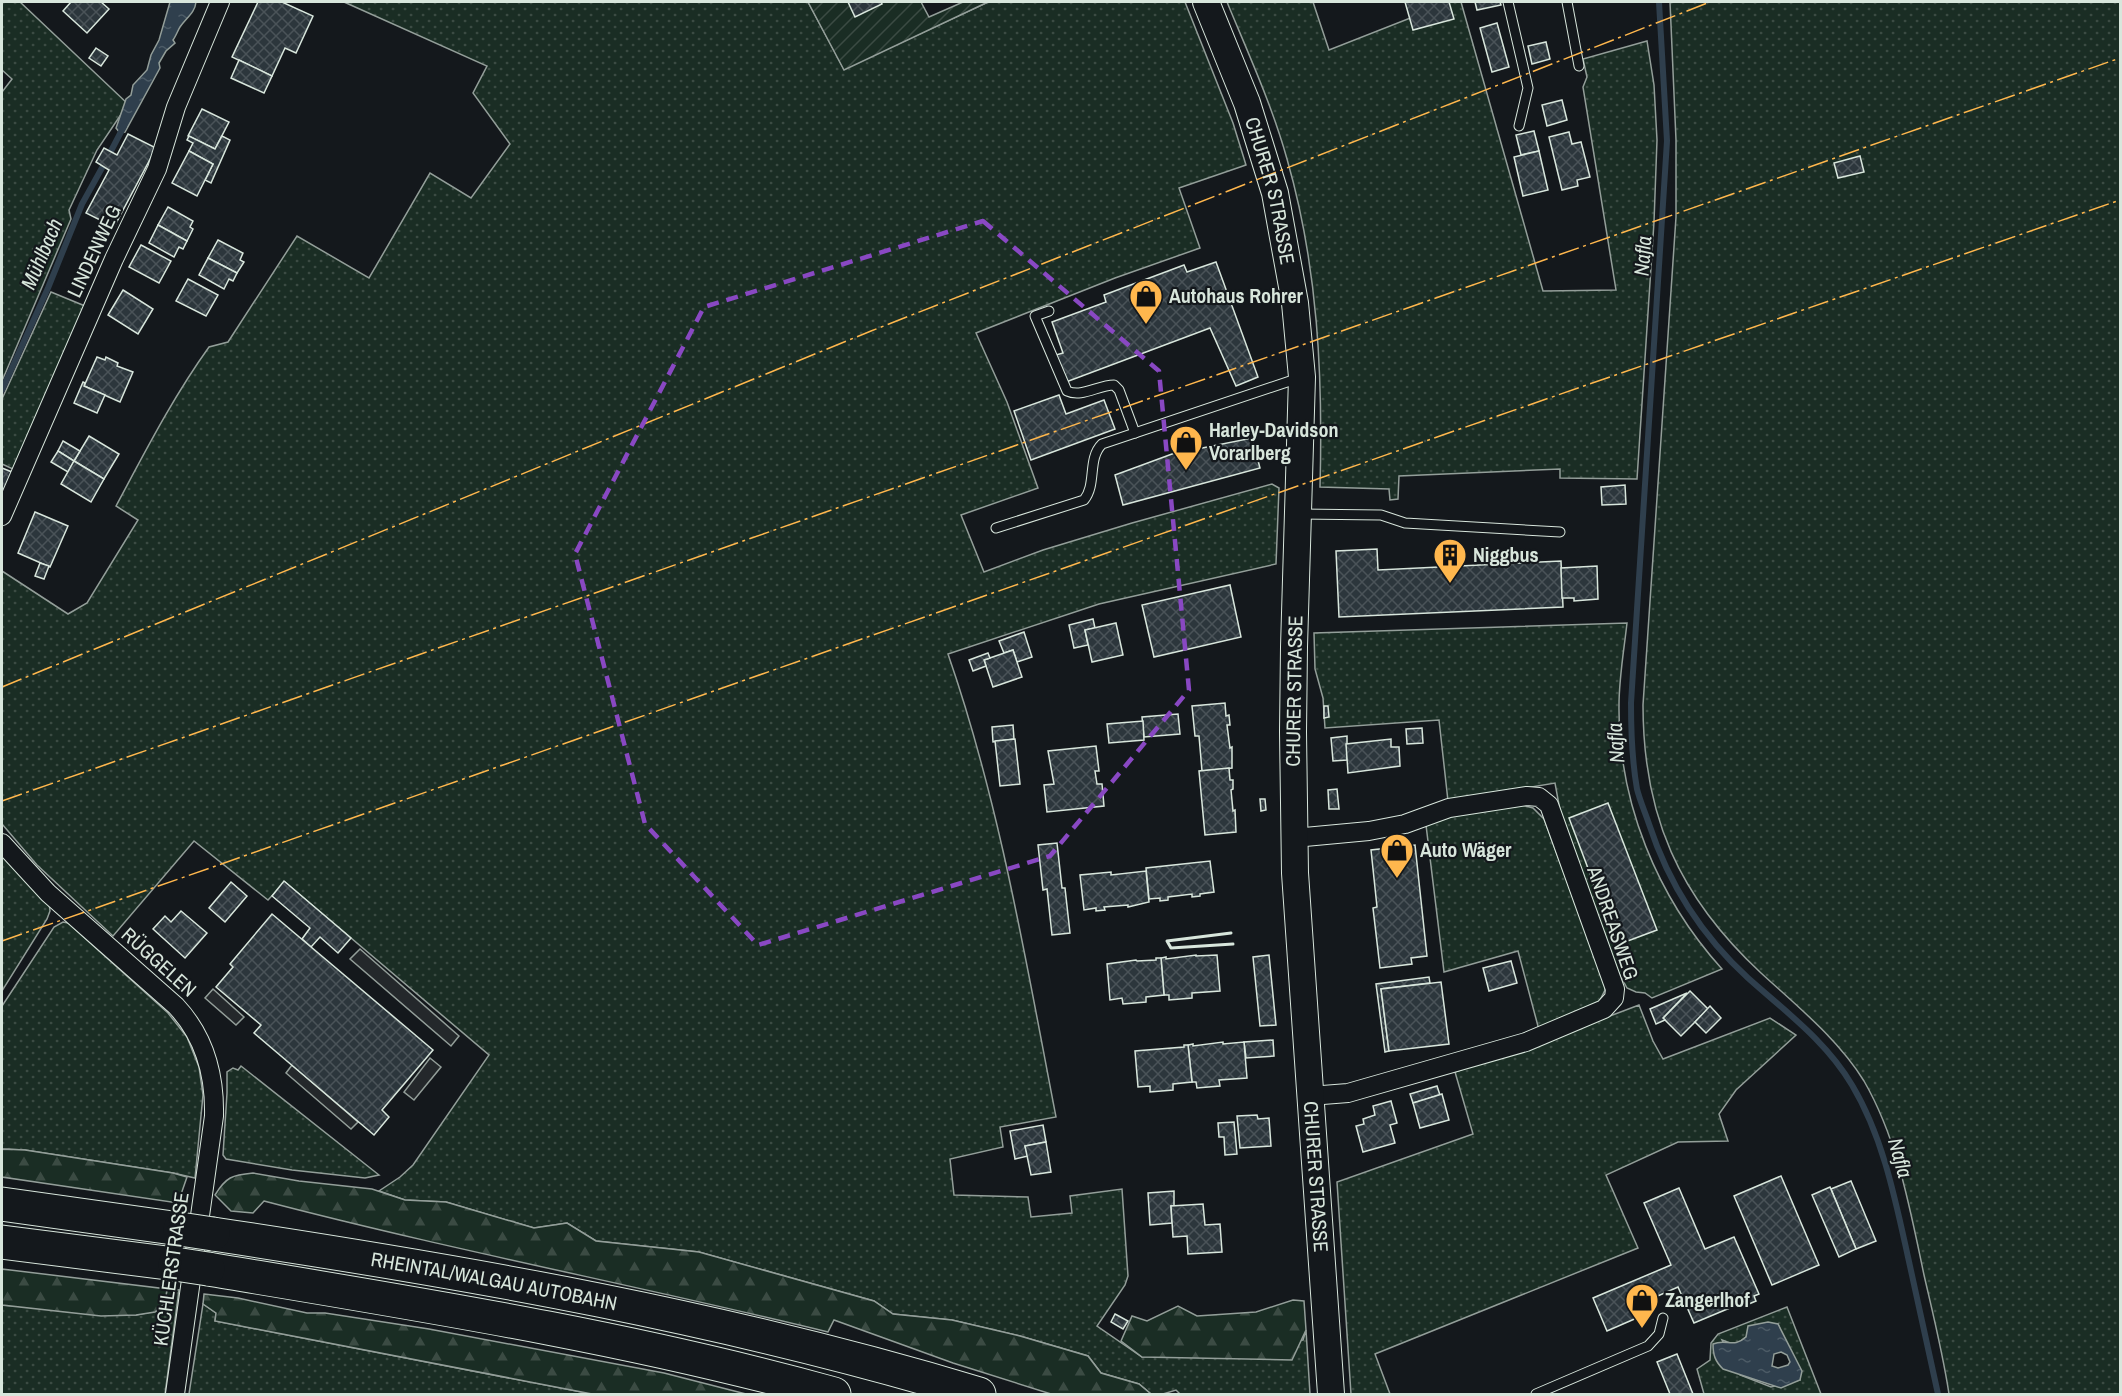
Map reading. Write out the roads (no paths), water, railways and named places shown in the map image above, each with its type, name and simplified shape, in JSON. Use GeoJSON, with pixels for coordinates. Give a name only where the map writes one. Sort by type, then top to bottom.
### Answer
{"type":"FeatureCollection","features":[{"type":"Feature","properties":{"kind":"highway","name":"RHEINTAL/WALGAU AUTOBAHN"},"geometry":{"type":"LineString","coordinates":[[2,1204],[390,1261],[550,1289],[770,1338],[979,1395]]}},
{"type":"Feature","properties":{"kind":"highway","name":"RHEINTAL/WALGAU AUTOBAHN"},"geometry":{"type":"LineString","coordinates":[[2,1242],[175,1264],[474,1313],[764,1375],[834,1395]]}},
{"type":"Feature","properties":{"kind":"main road","name":"CHURER STRASSE"},"geometry":{"type":"LineString","coordinates":[[1206,2],[1247,103],[1275,193],[1295,303],[1302,377],[1293,732],[1294,838],[1331,1395]]}},
{"type":"Feature","properties":{"kind":"street","name":"LINDENWEG"},"geometry":{"type":"LineString","coordinates":[[2,516],[114,259],[157,169],[176,107],[219,2]]}},
{"type":"Feature","properties":{"kind":"street","name":"ANDREASWEG"},"geometry":{"type":"LineString","coordinates":[[1294,838],[1369,831],[1405,824],[1449,808],[1527,796],[1539,797],[1548,805],[1615,989],[1614,998],[1604,1009],[1526,1042],[1348,1093],[1310,1096]]}},
{"type":"Feature","properties":{"kind":"street","name":"RÜGGELEN"},"geometry":{"type":"LineString","coordinates":[[2,843],[48,892],[176,1006],[191,1023],[205,1051],[212,1080],[214,1116],[210,1150]]}},
{"type":"Feature","properties":{"kind":"street","name":"KÜCHLERSTRASSE"},"geometry":{"type":"LineString","coordinates":[[175,1395],[210,1150]]}},
{"type":"Feature","properties":{"kind":"lane"},"geometry":{"type":"LineString","coordinates":[[1508,2],[1528,88],[1519,126]]}},
{"type":"Feature","properties":{"kind":"lane"},"geometry":{"type":"LineString","coordinates":[[1567,2],[1579,66]]}},
{"type":"Feature","properties":{"kind":"lane"},"geometry":{"type":"LineString","coordinates":[[1049,311],[1035,316],[1067,391],[1079,393],[1114,385],[1119,390],[1135,433]]}},
{"type":"Feature","properties":{"kind":"lane"},"geometry":{"type":"LineString","coordinates":[[996,528],[1083,500],[1089,494],[1096,451],[1102,444],[1302,377]]}},
{"type":"Feature","properties":{"kind":"lane"},"geometry":{"type":"LineString","coordinates":[[1298,514],[1381,515],[1405,524],[1560,532]]}},
{"type":"Feature","properties":{"kind":"lane"},"geometry":{"type":"LineString","coordinates":[[1536,1395],[1648,1346],[1659,1334],[1663,1318]]}},
{"type":"Feature","properties":{"kind":"water"},"geometry":{"type":"Polygon","coordinates":[[[170,2],[196,2],[173,40],[175,43],[166,51],[159,63],[160,68],[125,132],[120,133],[116,128],[126,99],[131,95],[133,85],[147,70],[170,2]]]}},
{"type":"Feature","properties":{"kind":"water"},"geometry":{"type":"Polygon","coordinates":[[[1768,1322],[1778,1324],[1802,1371],[1800,1380],[1781,1388],[1723,1369],[1715,1358],[1713,1344],[1734,1343],[1741,1340],[1746,1337],[1748,1326],[1768,1322]],[[1781,1352],[1774,1354],[1772,1366],[1778,1368],[1788,1365],[1790,1362],[1787,1355],[1781,1352]]]}},
{"type":"Feature","properties":{"kind":"waterway","name":"Nafla"},"geometry":{"type":"LineString","coordinates":[[1659,2],[1667,141],[1631,703],[1632,746],[1637,789],[1666,868],[1688,908],[1731,962],[1830,1054],[1842,1069],[1863,1105],[1880,1147],[1893,1190],[1938,1394]]}},
{"type":"Feature","properties":{"kind":"waterway","name":"Mühlbach"},"geometry":{"type":"LineString","coordinates":[[111,151],[124,126]]}},
{"type":"Feature","properties":{"kind":"waterway","name":"Mühlbach"},"geometry":{"type":"LineString","coordinates":[[2,390],[48,288],[82,204],[103,166]]}},
{"type":"Feature","properties":{"kind":"place","name":"Autohaus Rohrer"},"geometry":{"type":"Point","coordinates":[1146,325]}},
{"type":"Feature","properties":{"kind":"place","name":"Harley-Davidson Vorarlberg"},"geometry":{"type":"Point","coordinates":[1186,471]}},
{"type":"Feature","properties":{"kind":"place","name":"Niggbus"},"geometry":{"type":"Point","coordinates":[1450,584]}},
{"type":"Feature","properties":{"kind":"place","name":"Auto Wäger"},"geometry":{"type":"Point","coordinates":[1397,879]}},
{"type":"Feature","properties":{"kind":"place","name":"Zangerlhof"},"geometry":{"type":"Point","coordinates":[1642,1329]}}]}
